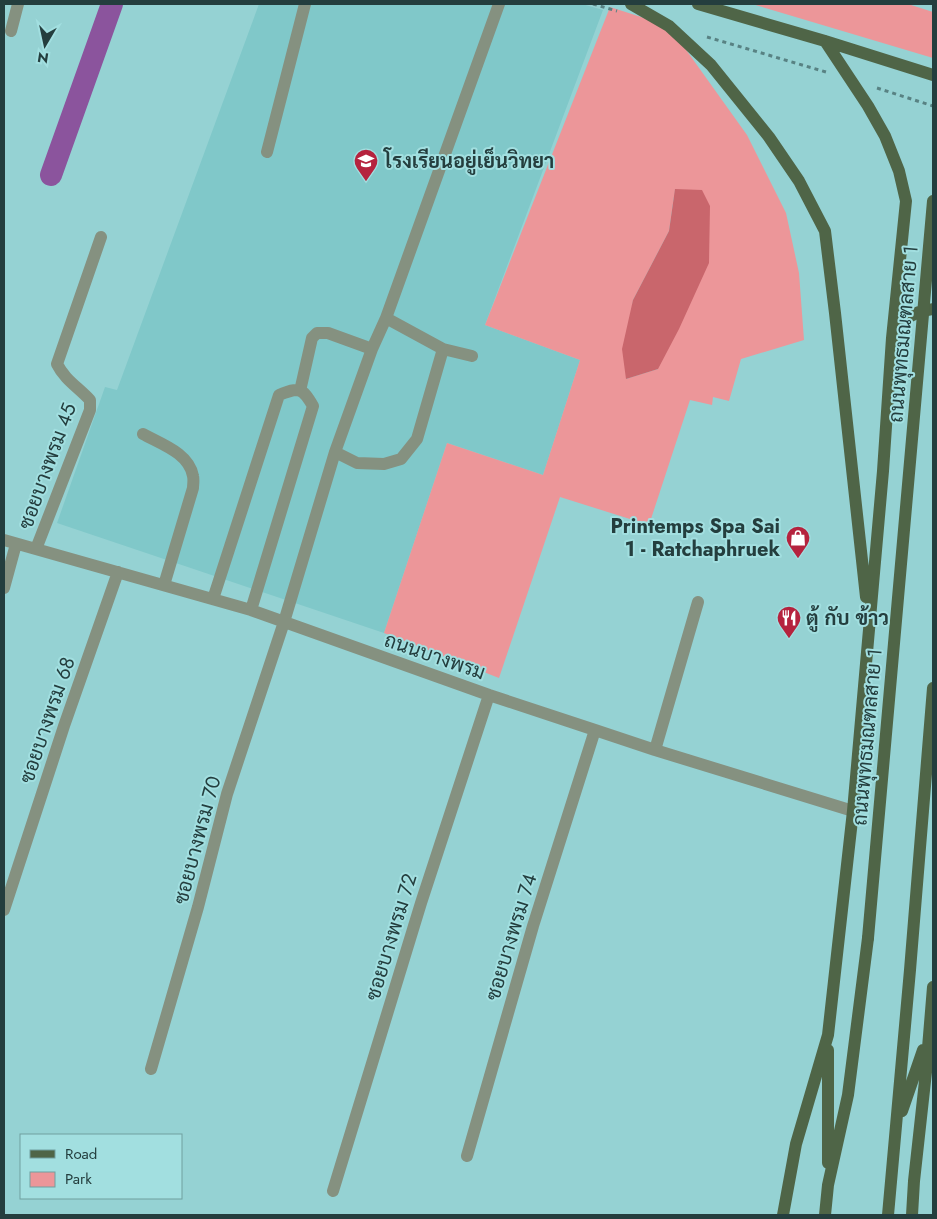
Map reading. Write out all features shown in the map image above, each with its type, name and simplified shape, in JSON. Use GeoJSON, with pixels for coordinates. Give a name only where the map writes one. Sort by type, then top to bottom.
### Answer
{"type":"FeatureCollection","features":[{"type":"Feature","properties":{"kind":"main road"},"geometry":{"type":"LineString","coordinates":[[631,4],[669,26],[711,65],[769,137],[799,181],[825,231],[869,627]]}},
{"type":"Feature","properties":{"kind":"main road"},"geometry":{"type":"LineString","coordinates":[[698,4],[933,75]]}},
{"type":"Feature","properties":{"kind":"main road"},"geometry":{"type":"LineString","coordinates":[[825,41],[868,106],[885,136],[899,171],[906,201],[892,338],[883,471],[853,811],[828,1036],[828,1185]]}},
{"type":"Feature","properties":{"kind":"main road","name":"ถนนพุทธมณฑลสาย 1"},"geometry":{"type":"LineString","coordinates":[[825,1215],[828,1185],[848,1095],[868,938],[933,201]]}},
{"type":"Feature","properties":{"kind":"main road"},"geometry":{"type":"LineString","coordinates":[[892,338],[904,319],[919,312],[933,309]]}},
{"type":"Feature","properties":{"kind":"main road"},"geometry":{"type":"LineString","coordinates":[[888,1215],[933,688]]}},
{"type":"Feature","properties":{"kind":"main road"},"geometry":{"type":"LineString","coordinates":[[912,1215],[914,1180],[930,1073],[929,1034],[933,987]]}},
{"type":"Feature","properties":{"kind":"main road"},"geometry":{"type":"LineString","coordinates":[[896,1127],[929,1034]]}},
{"type":"Feature","properties":{"kind":"main road"},"geometry":{"type":"LineString","coordinates":[[783,1215],[796,1144],[828,1036]]}},
{"type":"Feature","properties":{"kind":"street"},"geometry":{"type":"LineString","coordinates":[[11,31],[18,4]]}},
{"type":"Feature","properties":{"kind":"street"},"geometry":{"type":"LineString","coordinates":[[267,152],[305,4]]}},
{"type":"Feature","properties":{"kind":"street","name":"ซอยบางพรม 70"},"geometry":{"type":"LineString","coordinates":[[151,1069],[198,907],[227,794],[284,622],[335,452],[372,349],[386,318],[499,4]]}},
{"type":"Feature","properties":{"kind":"street","name":"ซอยบางพรม 45"},"geometry":{"type":"LineString","coordinates":[[36,549],[90,410],[90,400],[81,390],[67,380],[57,364],[101,236]]}},
{"type":"Feature","properties":{"kind":"street"},"geometry":{"type":"LineString","coordinates":[[386,318],[443,349],[472,356]]}},
{"type":"Feature","properties":{"kind":"street"},"geometry":{"type":"LineString","coordinates":[[300,390],[312,338],[317,333],[328,333],[372,349]]}},
{"type":"Feature","properties":{"kind":"street"},"geometry":{"type":"LineString","coordinates":[[335,452],[357,463],[384,464],[401,459],[417,439],[443,349]]}},
{"type":"Feature","properties":{"kind":"street"},"geometry":{"type":"LineString","coordinates":[[213,599],[279,395],[293,389],[300,390],[305,393],[312,406],[251,610]]}},
{"type":"Feature","properties":{"kind":"street"},"geometry":{"type":"LineString","coordinates":[[143,434],[180,454],[193,476],[193,488],[164,585]]}},
{"type":"Feature","properties":{"kind":"street"},"geometry":{"type":"LineString","coordinates":[[4,588],[7,542]]}},
{"type":"Feature","properties":{"kind":"street","name":"ถนนบางพรม"},"geometry":{"type":"LineString","coordinates":[[7,542],[251,610],[489,695],[655,750],[853,811]]}},
{"type":"Feature","properties":{"kind":"street","name":"ซอยบางพรม 68"},"geometry":{"type":"LineString","coordinates":[[4,910],[64,726],[118,572]]}},
{"type":"Feature","properties":{"kind":"street"},"geometry":{"type":"LineString","coordinates":[[655,750],[698,602]]}},
{"type":"Feature","properties":{"kind":"street","name":"ซอยบางพรม 72"},"geometry":{"type":"LineString","coordinates":[[333,1191],[421,903],[489,695]]}},
{"type":"Feature","properties":{"kind":"street","name":"ซอยบางพรม 74"},"geometry":{"type":"LineString","coordinates":[[467,1156],[533,926],[595,730]]}},
{"type":"Feature","properties":{"kind":"path"},"geometry":{"type":"LineString","coordinates":[[870,85],[933,106]]}},
{"type":"Feature","properties":{"kind":"shaded area","name":"โรงเรียนอยู่เย็นวิทยา"},"geometry":{"type":"Polygon","coordinates":[[[259,4],[582,4],[603,10],[485,325],[580,360],[543,475],[447,443],[384,633],[57,523],[105,387],[117,390],[259,4]]]}},
{"type":"Feature","properties":{"kind":"shaded area"},"geometry":{"type":"Polygon","coordinates":[[[675,189],[702,190],[710,206],[709,263],[679,329],[658,369],[626,379],[622,349],[633,300],[669,231],[675,189]]]}},
{"type":"Feature","properties":{"kind":"green space"},"geometry":{"type":"Polygon","coordinates":[[[752,4],[908,4],[933,12],[933,58],[752,4]]]}},
{"type":"Feature","properties":{"kind":"green space"},"geometry":{"type":"Polygon","coordinates":[[[610,7],[669,26],[747,135],[786,213],[799,273],[804,340],[741,359],[729,401],[713,397],[712,405],[690,400],[649,525],[560,497],[499,678],[384,633],[447,443],[543,475],[580,360],[485,325],[610,7]],[[675,189],[669,231],[633,300],[626,379],[658,369],[675,189]]]}},
{"type":"Feature","properties":{"kind":"waterway"},"geometry":{"type":"LineString","coordinates":[[51,175],[112,4]]}},
{"type":"Feature","properties":{"kind":"place","name":"โรงเรียนอยู่เย็นวิทยา"},"geometry":{"type":"Point","coordinates":[366,182]}},
{"type":"Feature","properties":{"kind":"place","name":"Printemps Spa Sai 1 - Ratchaphruek"},"geometry":{"type":"Point","coordinates":[798,559]}},
{"type":"Feature","properties":{"kind":"place","name":"ตู้ กับ ข้าว"},"geometry":{"type":"Point","coordinates":[789,639]}}]}
